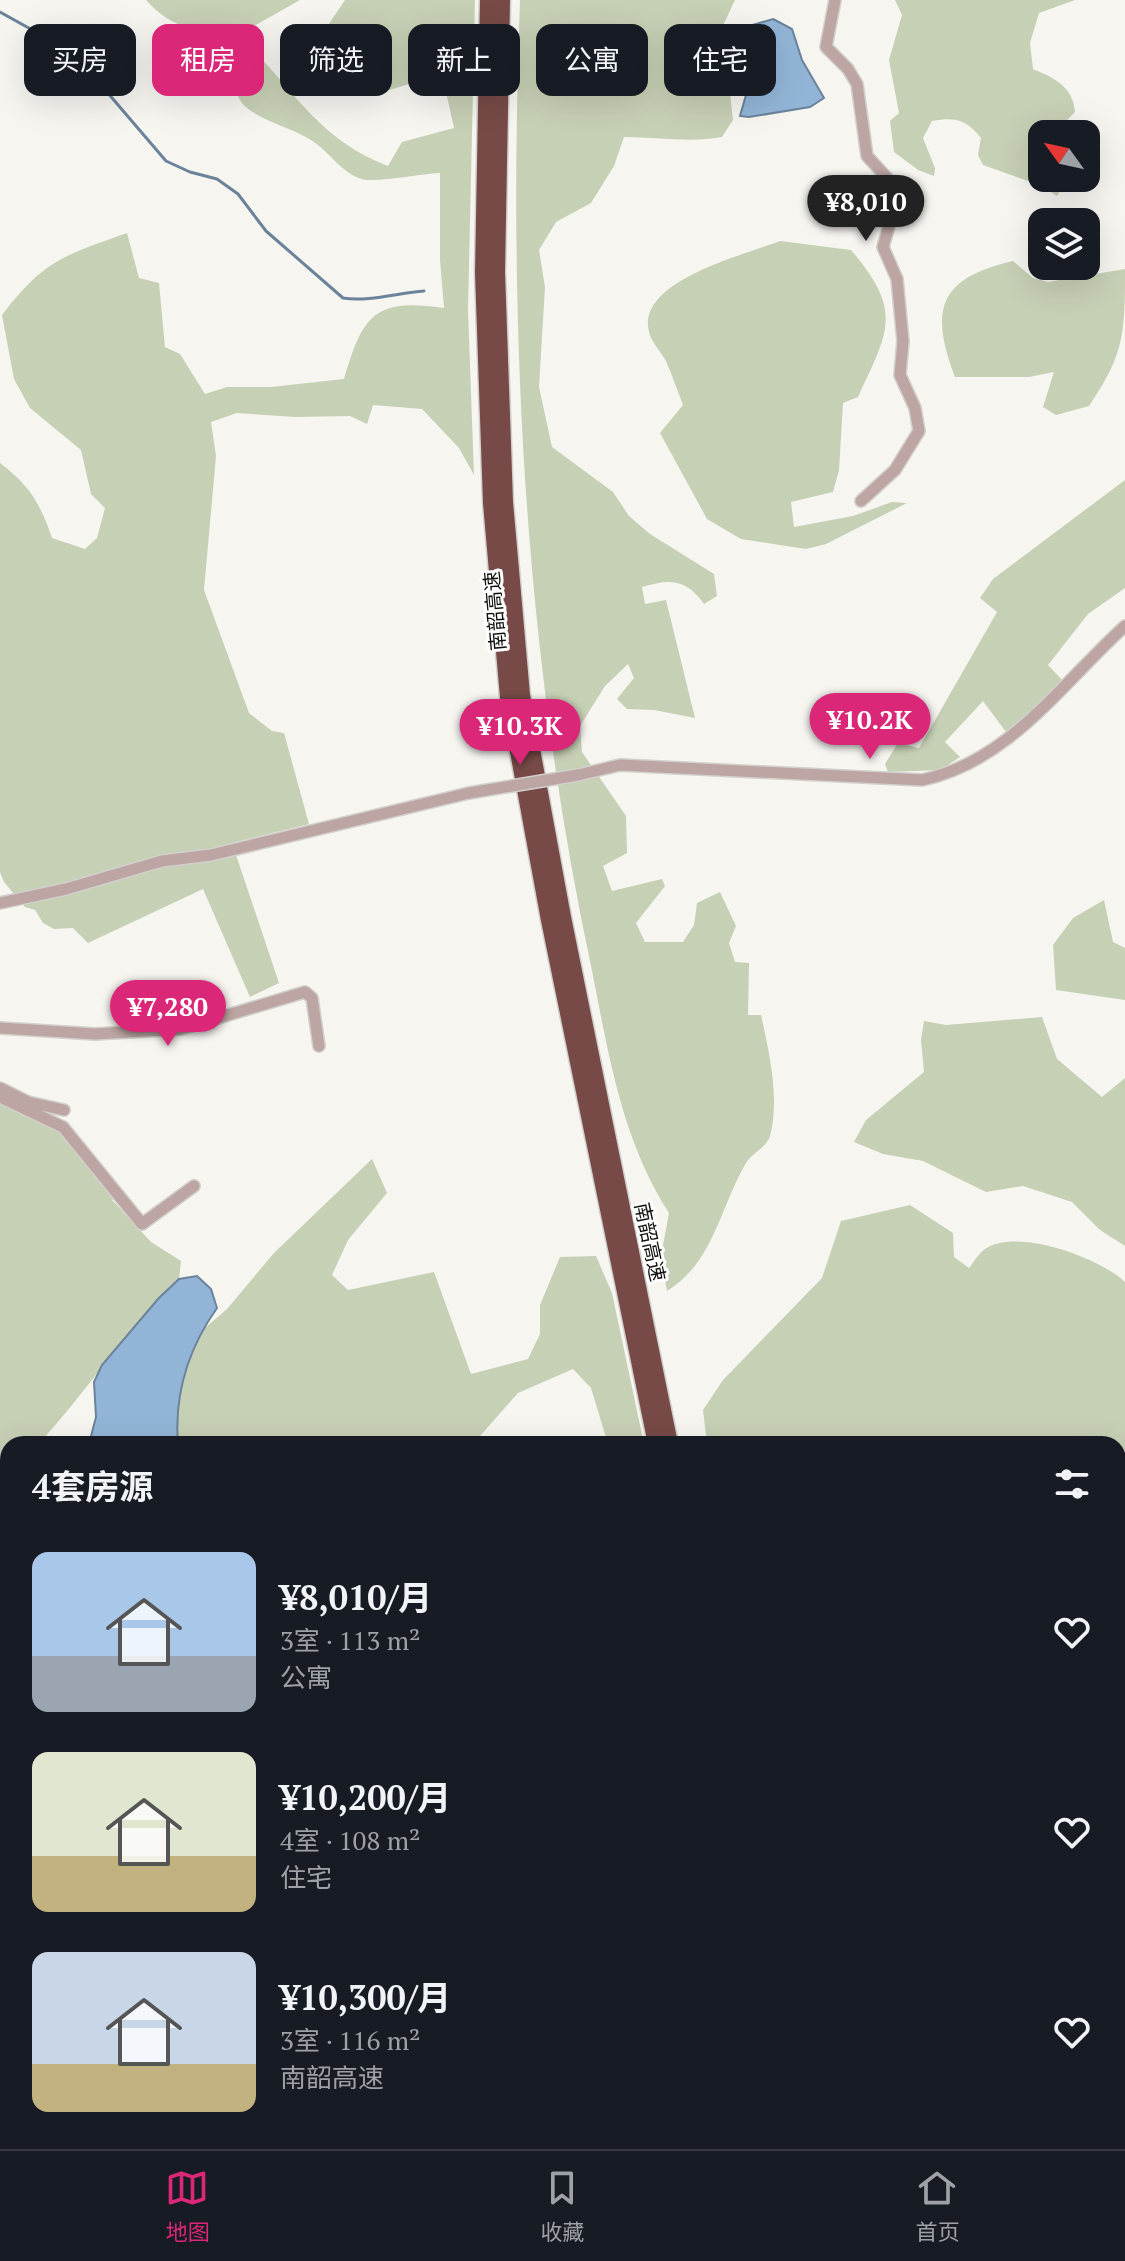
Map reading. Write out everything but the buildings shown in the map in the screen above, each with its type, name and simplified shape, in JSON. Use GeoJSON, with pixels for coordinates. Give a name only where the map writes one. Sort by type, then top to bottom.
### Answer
{"type":"FeatureCollection","features":[{"type":"Feature","properties":{"kind":"highway","name":"南韶高速"},"geometry":{"type":"LineString","coordinates":[[488,0],[484,288],[491,503],[508,697],[549,920],[654,1436]]}},
{"type":"Feature","properties":{"kind":"highway","name":"南韶高速"},"geometry":{"type":"LineString","coordinates":[[502,0],[497,272],[505,502],[522,695],[563,917],[668,1436]]}},
{"type":"Feature","properties":{"kind":"street"},"geometry":{"type":"LineString","coordinates":[[835,0],[826,47],[848,69],[857,84],[867,156],[899,191],[883,252],[895,272],[903,341],[900,375],[915,408],[919,431],[895,470],[861,501]]}},
{"type":"Feature","properties":{"kind":"street"},"geometry":{"type":"LineString","coordinates":[[0,903],[162,861],[211,855],[469,793],[620,765],[877,779],[922,780],[944,775],[973,760],[1036,715],[1125,626]]}},
{"type":"Feature","properties":{"kind":"street"},"geometry":{"type":"LineString","coordinates":[[0,1028],[95,1034],[181,1029],[208,1024],[305,992],[312,998],[319,1046]]}},
{"type":"Feature","properties":{"kind":"street"},"geometry":{"type":"LineString","coordinates":[[0,1088],[28,1102],[64,1110]]}},
{"type":"Feature","properties":{"kind":"street"},"geometry":{"type":"LineString","coordinates":[[0,1097],[63,1127],[142,1224],[194,1186]]}},
{"type":"Feature","properties":{"kind":"green space"},"geometry":{"type":"Polygon","coordinates":[[[146,0],[300,0],[257,24],[178,24],[146,0]]]}},
{"type":"Feature","properties":{"kind":"green space"},"geometry":{"type":"Polygon","coordinates":[[[345,0],[475,0],[474,24],[408,24],[408,84],[392,89],[392,24],[329,24],[345,0]]]}},
{"type":"Feature","properties":{"kind":"green space"},"geometry":{"type":"Polygon","coordinates":[[[520,0],[735,0],[724,24],[664,24],[664,96],[730,96],[733,120],[722,137],[685,140],[624,137],[614,166],[591,203],[556,222],[539,250],[545,287],[539,387],[552,447],[613,492],[629,516],[650,534],[714,574],[717,596],[704,604],[684,585],[669,582],[642,587],[645,604],[666,600],[695,718],[654,710],[627,709],[617,699],[634,678],[628,664],[605,686],[580,726],[582,752],[626,816],[627,853],[603,866],[612,891],[662,879],[665,886],[636,923],[645,942],[683,942],[694,925],[697,903],[720,892],[736,926],[729,943],[735,962],[749,963],[748,1015],[761,1015],[770,1059],[774,1107],[770,1136],[746,1163],[696,1265],[667,1291],[661,1256],[669,1213],[652,1184],[627,1123],[610,1059],[567,842],[535,603],[519,363],[516,242],[520,0]]]}},
{"type":"Feature","properties":{"kind":"green space"},"geometry":{"type":"Polygon","coordinates":[[[895,0],[1075,0],[1039,13],[1030,43],[1033,69],[1062,84],[1071,96],[1075,112],[1067,120],[1028,120],[1028,181],[983,165],[978,155],[981,138],[960,121],[932,121],[923,138],[935,168],[934,176],[918,170],[894,152],[890,121],[899,113],[889,60],[902,15],[895,0]]]}},
{"type":"Feature","properties":{"kind":"green space"},"geometry":{"type":"Polygon","coordinates":[[[264,62],[280,80],[280,96],[294,96],[341,141],[388,166],[402,142],[454,128],[447,96],[473,96],[468,310],[474,475],[459,448],[422,409],[373,405],[367,424],[350,416],[295,417],[237,413],[211,422],[216,456],[204,590],[249,713],[272,731],[284,733],[309,824],[232,843],[279,983],[250,997],[203,889],[88,943],[73,928],[54,929],[43,923],[35,910],[25,907],[4,882],[0,872],[0,463],[33,496],[52,538],[85,549],[97,538],[105,508],[91,494],[81,450],[30,408],[14,379],[2,315],[30,282],[56,262],[127,233],[139,278],[159,283],[165,347],[180,354],[205,394],[227,387],[271,387],[344,379],[358,340],[375,316],[402,306],[444,308],[440,260],[440,173],[375,180],[360,178],[340,166],[310,139],[264,118],[238,96],[264,96],[264,62]]]}},
{"type":"Feature","properties":{"kind":"green space"},"geometry":{"type":"Polygon","coordinates":[[[780,241],[851,250],[878,289],[886,321],[877,354],[858,397],[843,403],[839,470],[833,492],[791,502],[794,527],[853,516],[892,502],[907,503],[826,544],[806,549],[741,539],[707,519],[660,433],[683,405],[665,359],[649,332],[649,314],[659,298],[675,284],[719,262],[780,241]]]}},
{"type":"Feature","properties":{"kind":"green space"},"geometry":{"type":"Polygon","coordinates":[[[1013,261],[1028,274],[1028,280],[1048,282],[1100,280],[1100,273],[1125,269],[1120,341],[1110,371],[1089,406],[1056,415],[1043,407],[1054,372],[1029,377],[955,377],[943,333],[942,315],[946,300],[955,287],[988,268],[1013,261]]]}},
{"type":"Feature","properties":{"kind":"green space"},"geometry":{"type":"Polygon","coordinates":[[[1125,480],[1125,588],[1088,614],[1048,665],[1064,682],[1006,732],[983,701],[945,742],[960,757],[940,770],[888,772],[885,764],[898,743],[919,748],[997,612],[980,598],[993,579],[1125,480]]]}},
{"type":"Feature","properties":{"kind":"green space"},"geometry":{"type":"Polygon","coordinates":[[[1104,900],[1113,942],[1125,948],[1125,1000],[1056,990],[1053,945],[1073,918],[1104,900]]]}},
{"type":"Feature","properties":{"kind":"green space"},"geometry":{"type":"Polygon","coordinates":[[[1042,1017],[1057,1059],[1102,1097],[1125,1078],[1125,1246],[1100,1230],[1072,1202],[1023,1186],[986,1192],[923,1161],[883,1154],[854,1142],[866,1120],[924,1072],[921,1040],[924,1021],[946,1025],[1042,1017]]]}},
{"type":"Feature","properties":{"kind":"green space"},"geometry":{"type":"Polygon","coordinates":[[[0,1097],[47,1117],[117,1195],[112,1200],[151,1242],[181,1261],[179,1279],[141,1318],[45,1436],[0,1436],[0,1097]]]}},
{"type":"Feature","properties":{"kind":"green space"},"geometry":{"type":"Polygon","coordinates":[[[372,1159],[387,1193],[348,1240],[332,1275],[348,1290],[434,1272],[471,1374],[528,1359],[540,1334],[540,1305],[560,1257],[596,1256],[612,1293],[642,1436],[606,1436],[591,1388],[573,1369],[518,1393],[480,1436],[177,1436],[176,1420],[187,1360],[198,1334],[227,1309],[274,1253],[372,1159]]]}},
{"type":"Feature","properties":{"kind":"green space"},"geometry":{"type":"Polygon","coordinates":[[[910,1205],[953,1233],[954,1257],[969,1268],[985,1249],[999,1243],[1037,1243],[1078,1255],[1125,1282],[1125,1436],[706,1436],[703,1410],[723,1380],[822,1278],[841,1221],[910,1205]]]}},
{"type":"Feature","properties":{"kind":"water"},"geometry":{"type":"Polygon","coordinates":[[[773,19],[792,29],[802,60],[824,98],[810,107],[740,116],[746,96],[776,96],[776,24],[756,24],[773,19]]]}},
{"type":"Feature","properties":{"kind":"water"},"geometry":{"type":"Polygon","coordinates":[[[197,1276],[211,1289],[217,1308],[198,1340],[185,1373],[178,1407],[178,1436],[91,1436],[96,1417],[94,1382],[102,1365],[179,1279],[197,1276]]]}},
{"type":"Feature","properties":{"kind":"waterway"},"geometry":{"type":"LineString","coordinates":[[0,12],[54,42],[89,71],[166,161],[217,179],[238,194],[266,231],[343,298],[373,298],[424,291]]}}]}
